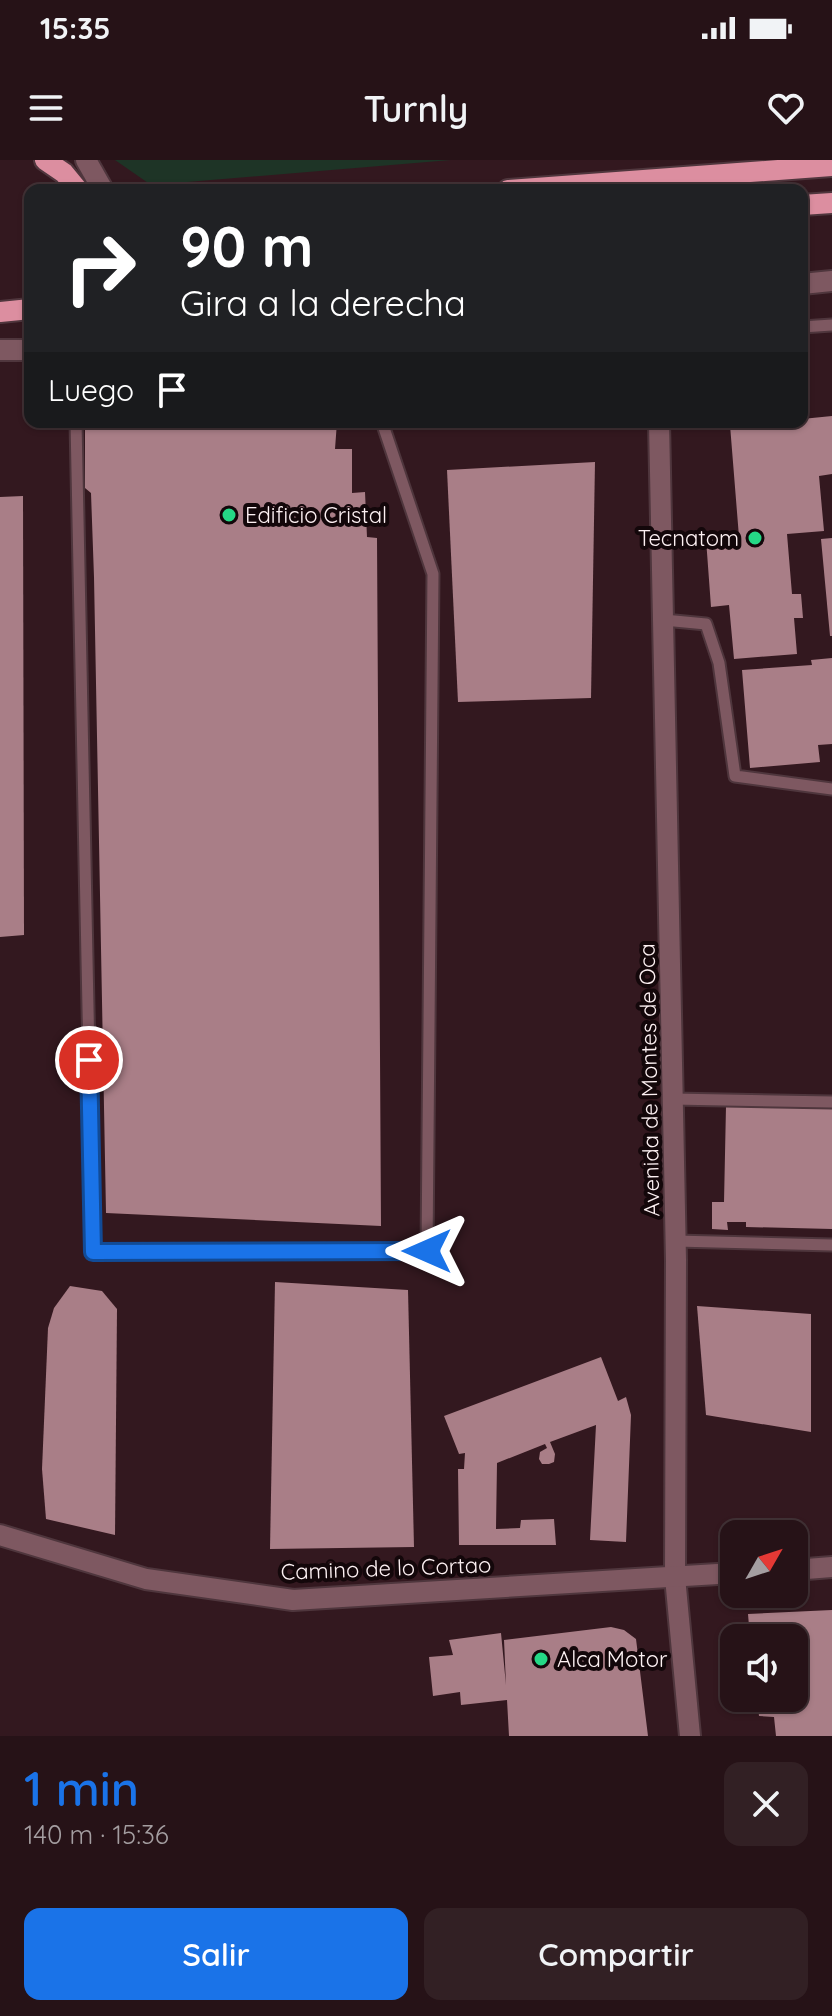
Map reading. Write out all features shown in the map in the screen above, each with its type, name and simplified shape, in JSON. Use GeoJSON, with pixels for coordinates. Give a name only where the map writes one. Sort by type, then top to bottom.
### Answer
{"type":"FeatureCollection","features":[{"type":"Feature","properties":{"kind":"main road"},"geometry":{"type":"LineString","coordinates":[[45,160],[73,184]]}},
{"type":"Feature","properties":{"kind":"main road"},"geometry":{"type":"LineString","coordinates":[[589,184],[832,166]]}},
{"type":"Feature","properties":{"kind":"main road"},"geometry":{"type":"LineString","coordinates":[[808,205],[832,203]]}},
{"type":"Feature","properties":{"kind":"main road"},"geometry":{"type":"LineString","coordinates":[[0,312],[24,310]]}},
{"type":"Feature","properties":{"kind":"street"},"geometry":{"type":"LineString","coordinates":[[76,184],[83,160]]}},
{"type":"Feature","properties":{"kind":"street"},"geometry":{"type":"LineString","coordinates":[[83,160],[99,184]]}},
{"type":"Feature","properties":{"kind":"street"},"geometry":{"type":"LineString","coordinates":[[808,283],[832,281]]}},
{"type":"Feature","properties":{"kind":"street"},"geometry":{"type":"LineString","coordinates":[[0,350],[24,350]]}},
{"type":"Feature","properties":{"kind":"street","name":"Avenida de Montes de Oca"},"geometry":{"type":"LineString","coordinates":[[659,428],[676,1241],[675,1577],[690,1736]]}},
{"type":"Feature","properties":{"kind":"street","name":"Camino de lo Cortao"},"geometry":{"type":"LineString","coordinates":[[3,1543],[146,1579],[293,1600],[720,1574]]}},
{"type":"Feature","properties":{"kind":"street"},"geometry":{"type":"LineString","coordinates":[[808,1569],[832,1567]]}},
{"type":"Feature","properties":{"kind":"lane"},"geometry":{"type":"LineString","coordinates":[[808,327],[832,325]]}},
{"type":"Feature","properties":{"kind":"lane"},"geometry":{"type":"LineString","coordinates":[[76,428],[93,1252],[427,1251],[433,574],[384,428]]}},
{"type":"Feature","properties":{"kind":"lane"},"geometry":{"type":"LineString","coordinates":[[664,620],[706,624],[719,663],[735,776],[832,789]]}},
{"type":"Feature","properties":{"kind":"lane"},"geometry":{"type":"LineString","coordinates":[[673,1099],[832,1102]]}},
{"type":"Feature","properties":{"kind":"lane"},"geometry":{"type":"LineString","coordinates":[[676,1241],[832,1245]]}},
{"type":"Feature","properties":{"kind":"green space"},"geometry":{"type":"Polygon","coordinates":[[[115,160],[451,160],[163,184],[150,184],[115,160]]]}},
{"type":"Feature","properties":{"kind":"building","name":"Tecnatom"},"geometry":{"type":"Polygon","coordinates":[[[832,416],[832,474],[819,476],[824,531],[787,534],[792,594],[801,594],[803,618],[794,618],[797,654],[734,659],[729,605],[711,607],[706,539],[739,537],[730,428],[808,428],[808,418],[832,416]]]}},
{"type":"Feature","properties":{"kind":"building"},"geometry":{"type":"Polygon","coordinates":[[[85,428],[337,428],[335,449],[352,449],[352,493],[365,492],[367,537],[377,538],[381,1226],[106,1213],[94,577],[91,493],[85,488],[85,428]]]}},
{"type":"Feature","properties":{"kind":"building"},"geometry":{"type":"Polygon","coordinates":[[[595,462],[591,698],[458,702],[447,470],[595,462]]]}},
{"type":"Feature","properties":{"kind":"building"},"geometry":{"type":"Polygon","coordinates":[[[23,496],[24,935],[0,937],[0,497],[23,496]]]}},
{"type":"Feature","properties":{"kind":"building"},"geometry":{"type":"Polygon","coordinates":[[[832,538],[832,636],[830,636],[821,539],[832,538]]]}},
{"type":"Feature","properties":{"kind":"building"},"geometry":{"type":"Polygon","coordinates":[[[832,658],[832,744],[818,745],[820,762],[750,768],[742,670],[812,665],[811,660],[832,658]]]}},
{"type":"Feature","properties":{"kind":"building"},"geometry":{"type":"Polygon","coordinates":[[[726,1106],[832,1109],[832,1229],[746,1227],[746,1222],[727,1222],[728,1230],[712,1229],[712,1202],[724,1202],[726,1106]]]}},
{"type":"Feature","properties":{"kind":"building"},"geometry":{"type":"Polygon","coordinates":[[[275,1282],[408,1290],[414,1547],[270,1549],[275,1282]]]}},
{"type":"Feature","properties":{"kind":"building"},"geometry":{"type":"Polygon","coordinates":[[[70,1286],[102,1291],[117,1309],[115,1535],[46,1519],[42,1469],[48,1328],[54,1308],[70,1286]]]}},
{"type":"Feature","properties":{"kind":"building"},"geometry":{"type":"Polygon","coordinates":[[[697,1306],[811,1314],[811,1432],[706,1415],[697,1306]]]}},
{"type":"Feature","properties":{"kind":"building"},"geometry":{"type":"Polygon","coordinates":[[[601,1357],[618,1401],[626,1397],[631,1415],[626,1542],[590,1540],[596,1425],[550,1442],[555,1454],[554,1462],[549,1464],[542,1464],[539,1459],[540,1452],[547,1448],[545,1444],[497,1463],[496,1529],[520,1528],[521,1520],[554,1519],[556,1545],[459,1545],[458,1469],[464,1469],[465,1453],[459,1454],[444,1416],[601,1357]]]}},
{"type":"Feature","properties":{"kind":"building"},"geometry":{"type":"Polygon","coordinates":[[[832,1610],[832,1736],[776,1736],[774,1717],[759,1716],[759,1712],[808,1712],[808,1624],[749,1624],[748,1614],[832,1610]]]}},
{"type":"Feature","properties":{"kind":"building"},"geometry":{"type":"Polygon","coordinates":[[[611,1627],[624,1630],[636,1639],[648,1736],[509,1736],[507,1700],[461,1705],[460,1692],[433,1696],[429,1657],[453,1655],[449,1640],[501,1633],[506,1685],[504,1640],[611,1627]]]}},
{"type":"Feature","properties":{"kind":"place","name":"Edificio Cristal"},"geometry":{"type":"Point","coordinates":[229,515]}},
{"type":"Feature","properties":{"kind":"place","name":"Tecnatom"},"geometry":{"type":"Point","coordinates":[755,538]}},
{"type":"Feature","properties":{"kind":"place","name":"Alca Motor"},"geometry":{"type":"Point","coordinates":[541,1659]}},
{"type":"Feature","properties":{"kind":"route"},"geometry":{"type":"LineString","coordinates":[[89,1060],[93,1252],[427,1251]]}}]}
